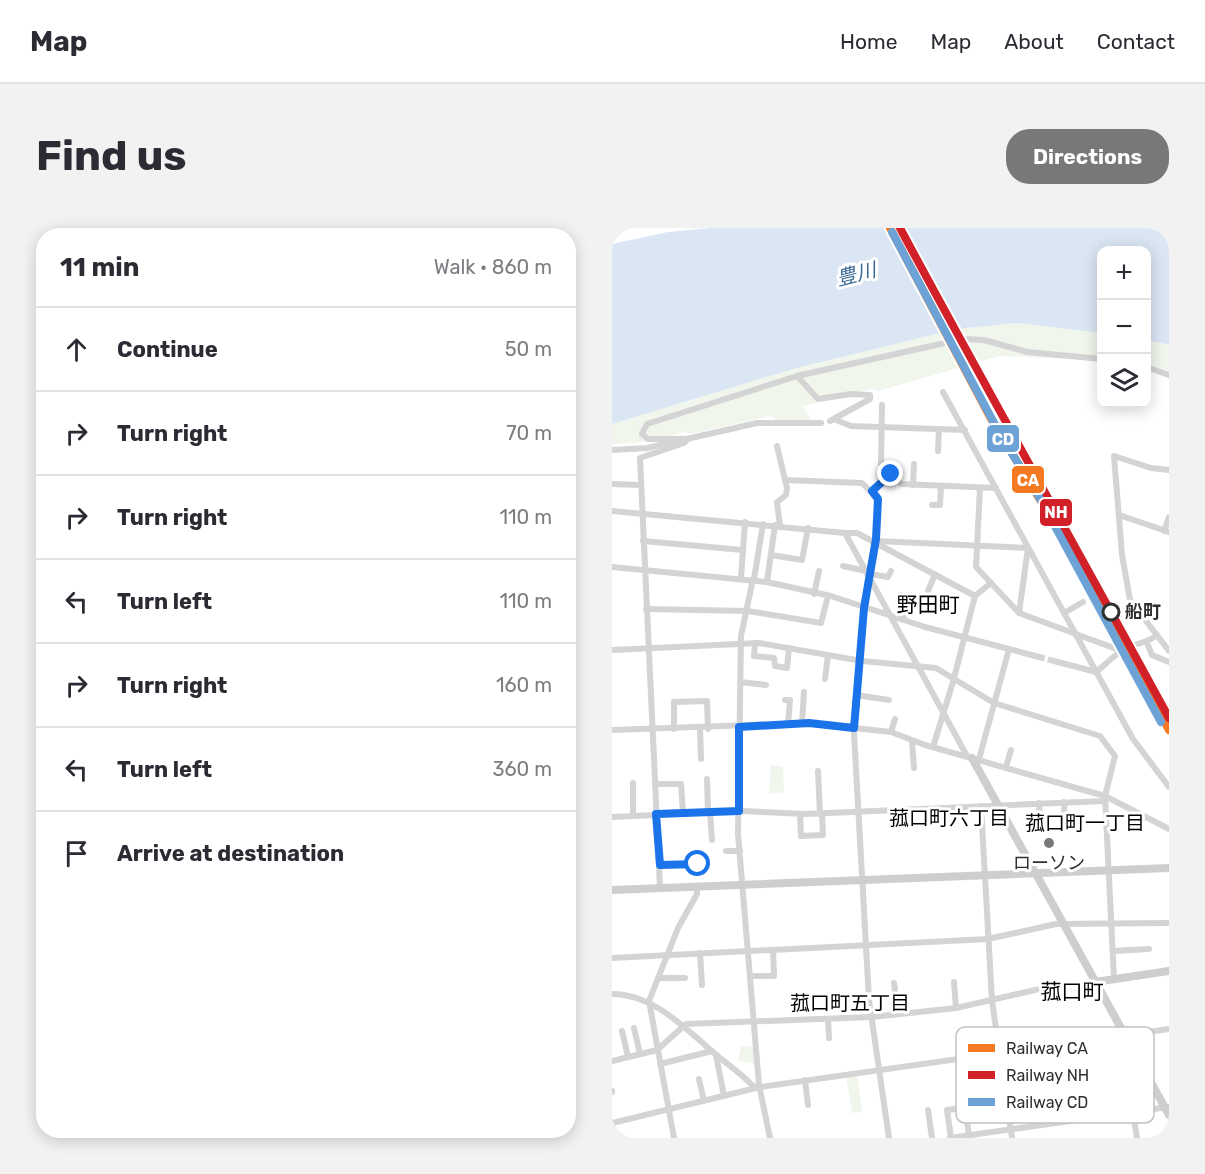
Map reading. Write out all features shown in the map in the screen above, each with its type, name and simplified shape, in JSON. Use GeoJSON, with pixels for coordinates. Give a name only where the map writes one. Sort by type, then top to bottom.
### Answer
{"type":"FeatureCollection","features":[{"type":"Feature","properties":{"kind":"street"},"geometry":{"type":"LineString","coordinates":[[688,439],[648,439],[642,434],[647,424],[797,376],[963,339],[984,340],[1028,352],[1097,359]]}},
{"type":"Feature","properties":{"kind":"street"},"geometry":{"type":"LineString","coordinates":[[1151,369],[1169,375]]}},
{"type":"Feature","properties":{"kind":"street"},"geometry":{"type":"LineString","coordinates":[[797,376],[818,399],[851,394],[870,395],[870,399],[833,420],[848,426],[964,430]]}},
{"type":"Feature","properties":{"kind":"street"},"geometry":{"type":"LineString","coordinates":[[943,392],[1133,740],[1169,788]]}},
{"type":"Feature","properties":{"kind":"street"},"geometry":{"type":"LineString","coordinates":[[882,405],[881,464],[901,484],[996,488]]}},
{"type":"Feature","properties":{"kind":"street"},"geometry":{"type":"LineString","coordinates":[[612,450],[647,448],[757,423],[821,423]]}},
{"type":"Feature","properties":{"kind":"street"},"geometry":{"type":"LineString","coordinates":[[938,451],[939,429]]}},
{"type":"Feature","properties":{"kind":"street"},"geometry":{"type":"LineString","coordinates":[[660,888],[640,458],[684,443],[688,439]]}},
{"type":"Feature","properties":{"kind":"street"},"geometry":{"type":"LineString","coordinates":[[767,582],[778,525],[777,504],[786,494],[777,446]]}},
{"type":"Feature","properties":{"kind":"street"},"geometry":{"type":"LineString","coordinates":[[1169,470],[1151,468],[1114,456],[1122,555],[1130,600],[1169,651]]}},
{"type":"Feature","properties":{"kind":"street"},"geometry":{"type":"LineString","coordinates":[[913,485],[914,464]]}},
{"type":"Feature","properties":{"kind":"street"},"geometry":{"type":"LineString","coordinates":[[872,491],[891,474]]}},
{"type":"Feature","properties":{"kind":"street"},"geometry":{"type":"LineString","coordinates":[[785,480],[862,483],[878,499],[876,542],[868,574],[864,608],[854,728],[873,1042],[889,1138]]}},
{"type":"Feature","properties":{"kind":"street"},"geometry":{"type":"LineString","coordinates":[[612,484],[641,485]]}},
{"type":"Feature","properties":{"kind":"street"},"geometry":{"type":"LineString","coordinates":[[933,505],[940,505],[941,486]]}},
{"type":"Feature","properties":{"kind":"street"},"geometry":{"type":"LineString","coordinates":[[980,488],[976,567],[1019,613],[1122,651]]}},
{"type":"Feature","properties":{"kind":"street"},"geometry":{"type":"LineString","coordinates":[[612,511],[857,533],[975,596]]}},
{"type":"Feature","properties":{"kind":"street"},"geometry":{"type":"LineString","coordinates":[[1119,515],[1167,532],[1169,517]]}},
{"type":"Feature","properties":{"kind":"street"},"geometry":{"type":"LineString","coordinates":[[741,578],[746,522]]}},
{"type":"Feature","properties":{"kind":"street"},"geometry":{"type":"LineString","coordinates":[[763,524],[740,644],[739,811],[742,885],[753,1022],[760,1087],[770,1138]]}},
{"type":"Feature","properties":{"kind":"street"},"geometry":{"type":"LineString","coordinates":[[771,555],[802,560],[808,528]]}},
{"type":"Feature","properties":{"kind":"street"},"geometry":{"type":"LineString","coordinates":[[845,533],[944,713],[973,758],[1120,1027]]}},
{"type":"Feature","properties":{"kind":"street"},"geometry":{"type":"LineString","coordinates":[[643,541],[743,550]]}},
{"type":"Feature","properties":{"kind":"street"},"geometry":{"type":"LineString","coordinates":[[876,542],[1028,548]]}},
{"type":"Feature","properties":{"kind":"street"},"geometry":{"type":"LineString","coordinates":[[1019,613],[1028,548]]}},
{"type":"Feature","properties":{"kind":"street"},"geometry":{"type":"LineString","coordinates":[[843,566],[868,574],[888,577],[891,571]]}},
{"type":"Feature","properties":{"kind":"street"},"geometry":{"type":"LineString","coordinates":[[612,567],[754,579],[828,596],[903,620],[1039,657]]}},
{"type":"Feature","properties":{"kind":"street"},"geometry":{"type":"LineString","coordinates":[[814,594],[819,571]]}},
{"type":"Feature","properties":{"kind":"street"},"geometry":{"type":"LineString","coordinates":[[928,591],[935,574]]}},
{"type":"Feature","properties":{"kind":"street"},"geometry":{"type":"LineString","coordinates":[[933,747],[975,596],[991,583]]}},
{"type":"Feature","properties":{"kind":"street"},"geometry":{"type":"LineString","coordinates":[[901,595],[910,598],[903,620]]}},
{"type":"Feature","properties":{"kind":"street"},"geometry":{"type":"LineString","coordinates":[[646,609],[747,611],[821,623],[828,596]]}},
{"type":"Feature","properties":{"kind":"street"},"geometry":{"type":"LineString","coordinates":[[1064,613],[1083,602]]}},
{"type":"Feature","properties":{"kind":"street"},"geometry":{"type":"LineString","coordinates":[[1096,672],[1122,651],[1135,644],[1147,643],[1157,635]]}},
{"type":"Feature","properties":{"kind":"street"},"geometry":{"type":"LineString","coordinates":[[612,650],[755,643],[859,660],[936,668],[994,703],[1101,736],[1114,756],[1105,798],[1114,979]]}},
{"type":"Feature","properties":{"kind":"street"},"geometry":{"type":"LineString","coordinates":[[755,643],[754,656],[774,658],[775,666],[787,668],[789,648]]}},
{"type":"Feature","properties":{"kind":"street"},"geometry":{"type":"LineString","coordinates":[[1147,643],[1152,656],[1169,662]]}},
{"type":"Feature","properties":{"kind":"street"},"geometry":{"type":"LineString","coordinates":[[973,758],[994,703],[1009,649]]}},
{"type":"Feature","properties":{"kind":"street"},"geometry":{"type":"LineString","coordinates":[[825,679],[828,655]]}},
{"type":"Feature","properties":{"kind":"street"},"geometry":{"type":"LineString","coordinates":[[1054,661],[1096,672]]}},
{"type":"Feature","properties":{"kind":"street"},"geometry":{"type":"LineString","coordinates":[[740,682],[766,685]]}},
{"type":"Feature","properties":{"kind":"street"},"geometry":{"type":"LineString","coordinates":[[802,723],[804,692]]}},
{"type":"Feature","properties":{"kind":"street"},"geometry":{"type":"LineString","coordinates":[[856,695],[889,700]]}},
{"type":"Feature","properties":{"kind":"street"},"geometry":{"type":"LineString","coordinates":[[785,700],[790,700],[788,724]]}},
{"type":"Feature","properties":{"kind":"street"},"geometry":{"type":"LineString","coordinates":[[674,729],[674,702],[707,701],[702,759]]}},
{"type":"Feature","properties":{"kind":"street"},"geometry":{"type":"LineString","coordinates":[[891,732],[895,719]]}},
{"type":"Feature","properties":{"kind":"street"},"geometry":{"type":"LineString","coordinates":[[612,730],[704,729],[802,723],[891,732],[912,741],[1105,798],[1169,829]]}},
{"type":"Feature","properties":{"kind":"street"},"geometry":{"type":"LineString","coordinates":[[912,741],[914,768]]}},
{"type":"Feature","properties":{"kind":"street"},"geometry":{"type":"LineString","coordinates":[[1006,767],[1011,750]]}},
{"type":"Feature","properties":{"kind":"street"},"geometry":{"type":"LineString","coordinates":[[800,814],[801,836],[823,835],[818,771]]}},
{"type":"Feature","properties":{"kind":"street"},"geometry":{"type":"LineString","coordinates":[[707,779],[712,840]]}},
{"type":"Feature","properties":{"kind":"street"},"geometry":{"type":"LineString","coordinates":[[633,783],[633,816]]}},
{"type":"Feature","properties":{"kind":"street"},"geometry":{"type":"LineString","coordinates":[[655,784],[681,784],[683,813]]}},
{"type":"Feature","properties":{"kind":"street"},"geometry":{"type":"LineString","coordinates":[[612,817],[739,811],[821,814],[1105,798]]}},
{"type":"Feature","properties":{"kind":"street"},"geometry":{"type":"LineString","coordinates":[[1064,802],[1065,829]]}},
{"type":"Feature","properties":{"kind":"street"},"geometry":{"type":"LineString","coordinates":[[1039,803],[1040,829]]}},
{"type":"Feature","properties":{"kind":"street"},"geometry":{"type":"LineString","coordinates":[[981,806],[996,1027]]}},
{"type":"Feature","properties":{"kind":"street"},"geometry":{"type":"LineString","coordinates":[[726,851],[740,850]]}},
{"type":"Feature","properties":{"kind":"street"},"geometry":{"type":"LineString","coordinates":[[660,865],[698,864]]}},
{"type":"Feature","properties":{"kind":"street"},"geometry":{"type":"LineString","coordinates":[[612,890],[1169,868]]}},
{"type":"Feature","properties":{"kind":"street"},"geometry":{"type":"LineString","coordinates":[[674,1138],[649,1004],[682,918],[697,894],[697,886]]}},
{"type":"Feature","properties":{"kind":"street"},"geometry":{"type":"LineString","coordinates":[[612,958],[988,939],[1063,924],[1169,923]]}},
{"type":"Feature","properties":{"kind":"street"},"geometry":{"type":"LineString","coordinates":[[1113,951],[1149,949]]}},
{"type":"Feature","properties":{"kind":"street"},"geometry":{"type":"LineString","coordinates":[[750,976],[774,976],[773,950]]}},
{"type":"Feature","properties":{"kind":"street"},"geometry":{"type":"LineString","coordinates":[[700,953],[702,985]]}},
{"type":"Feature","properties":{"kind":"street"},"geometry":{"type":"LineString","coordinates":[[612,1061],[657,1050],[683,1025],[872,1017],[956,1008],[1035,990],[1169,971]]}},
{"type":"Feature","properties":{"kind":"street"},"geometry":{"type":"LineString","coordinates":[[658,978],[685,978]]}},
{"type":"Feature","properties":{"kind":"street"},"geometry":{"type":"LineString","coordinates":[[954,982],[956,1008]]}},
{"type":"Feature","properties":{"kind":"street"},"geometry":{"type":"LineString","coordinates":[[894,983],[898,1014]]}},
{"type":"Feature","properties":{"kind":"street"},"geometry":{"type":"LineString","coordinates":[[612,994],[628,995],[649,1004],[683,1025],[753,1086],[760,1087]]}},
{"type":"Feature","properties":{"kind":"street"},"geometry":{"type":"LineString","coordinates":[[842,1001],[843,1018]]}},
{"type":"Feature","properties":{"kind":"street"},"geometry":{"type":"LineString","coordinates":[[828,1019],[829,1038]]}},
{"type":"Feature","properties":{"kind":"street"},"geometry":{"type":"LineString","coordinates":[[634,1028],[640,1054]]}},
{"type":"Feature","properties":{"kind":"street"},"geometry":{"type":"LineString","coordinates":[[1154,1031],[1169,1029]]}},
{"type":"Feature","properties":{"kind":"street"},"geometry":{"type":"LineString","coordinates":[[622,1031],[628,1057]]}},
{"type":"Feature","properties":{"kind":"street"},"geometry":{"type":"LineString","coordinates":[[660,1064],[714,1053]]}},
{"type":"Feature","properties":{"kind":"street"},"geometry":{"type":"LineString","coordinates":[[714,1053],[724,1096]]}},
{"type":"Feature","properties":{"kind":"street"},"geometry":{"type":"LineString","coordinates":[[612,1123],[760,1087],[956,1059]]}},
{"type":"Feature","properties":{"kind":"street"},"geometry":{"type":"LineString","coordinates":[[699,1078],[704,1101]]}},
{"type":"Feature","properties":{"kind":"street"},"geometry":{"type":"LineString","coordinates":[[805,1080],[808,1105]]}},
{"type":"Feature","properties":{"kind":"street"},"geometry":{"type":"LineString","coordinates":[[1154,1086],[1168,1110]]}},
{"type":"Feature","properties":{"kind":"street"},"geometry":{"type":"LineString","coordinates":[[956,1109],[947,1110],[950,1138],[1058,1123]]}},
{"type":"Feature","properties":{"kind":"street"},"geometry":{"type":"LineString","coordinates":[[928,1110],[932,1138]]}},
{"type":"Feature","properties":{"kind":"street"},"geometry":{"type":"LineString","coordinates":[[967,1123],[969,1135]]}},
{"type":"Feature","properties":{"kind":"street"},"geometry":{"type":"LineString","coordinates":[[1009,1123],[1012,1138]]}},
{"type":"Feature","properties":{"kind":"street"},"geometry":{"type":"LineString","coordinates":[[1135,1123],[1137,1138]]}},
{"type":"Feature","properties":{"kind":"shaded area"},"geometry":{"type":"Polygon","coordinates":[[[1017,323],[1097,333],[1097,360],[1000,356],[878,391],[872,389],[803,406],[813,423],[776,421],[771,416],[690,434],[685,432],[643,442],[612,444],[612,424],[793,369],[957,329],[1017,323]]]}},
{"type":"Feature","properties":{"kind":"shaded area"},"geometry":{"type":"Polygon","coordinates":[[[1151,341],[1169,345],[1169,371],[1151,365],[1151,341]]]}},
{"type":"Feature","properties":{"kind":"shaded area"},"geometry":{"type":"Polygon","coordinates":[[[771,765],[783,767],[784,792],[769,794],[771,765]]]}},
{"type":"Feature","properties":{"kind":"shaded area"},"geometry":{"type":"Polygon","coordinates":[[[741,1046],[755,1047],[756,1064],[738,1061],[741,1046]]]}},
{"type":"Feature","properties":{"kind":"shaded area"},"geometry":{"type":"Polygon","coordinates":[[[857,1075],[862,1112],[852,1113],[846,1076],[857,1075]]]}},
{"type":"Feature","properties":{"kind":"water","name":"豊川"},"geometry":{"type":"Polygon","coordinates":[[[711,228],[1169,228],[1169,345],[1151,341],[1151,246],[1097,246],[1097,333],[1017,323],[957,329],[793,369],[612,424],[612,244],[668,232],[711,228]]]}},
{"type":"Feature","properties":{"kind":"pier"},"geometry":{"type":"Polygon","coordinates":[[[888,228],[902,228],[957,332],[945,335],[888,228]]]}},
{"type":"Feature","properties":{"kind":"tunnel"},"geometry":{"type":"LineString","coordinates":[[1039,657],[1054,661]]}},
{"type":"Feature","properties":{"kind":"rail line","name":"CA"},"geometry":{"type":"LineString","coordinates":[[890,228],[990,417],[1085,574],[1169,730]]}},
{"type":"Feature","properties":{"kind":"rail line","name":"NH"},"geometry":{"type":"LineString","coordinates":[[900,228],[1169,718]]}},
{"type":"Feature","properties":{"kind":"rail line","name":"CD"},"geometry":{"type":"LineString","coordinates":[[892,232],[1001,436],[1038,495],[1161,722]]}},
{"type":"Feature","properties":{"kind":"place","name":"船町"},"geometry":{"type":"Point","coordinates":[1111,612]}},
{"type":"Feature","properties":{"kind":"place","name":"ローソン"},"geometry":{"type":"Point","coordinates":[1049,843]}},
{"type":"Feature","properties":{"kind":"district","name":"野田町"},"geometry":{"type":"Point","coordinates":[928,604]}},
{"type":"Feature","properties":{"kind":"district","name":"菰口町六丁目"},"geometry":{"type":"Point","coordinates":[949,818]}},
{"type":"Feature","properties":{"kind":"district","name":"菰口町一丁目"},"geometry":{"type":"Point","coordinates":[1085,823]}},
{"type":"Feature","properties":{"kind":"district","name":"菰口町"},"geometry":{"type":"Point","coordinates":[1072,991]}},
{"type":"Feature","properties":{"kind":"district","name":"菰口町五丁目"},"geometry":{"type":"Point","coordinates":[850,1003]}},
{"type":"Feature","properties":{"kind":"route"},"geometry":{"type":"LineString","coordinates":[[698,864],[660,865],[656,814],[739,811],[739,727],[809,723],[854,728],[864,608],[876,539],[878,499],[872,491],[891,474]]}}]}
